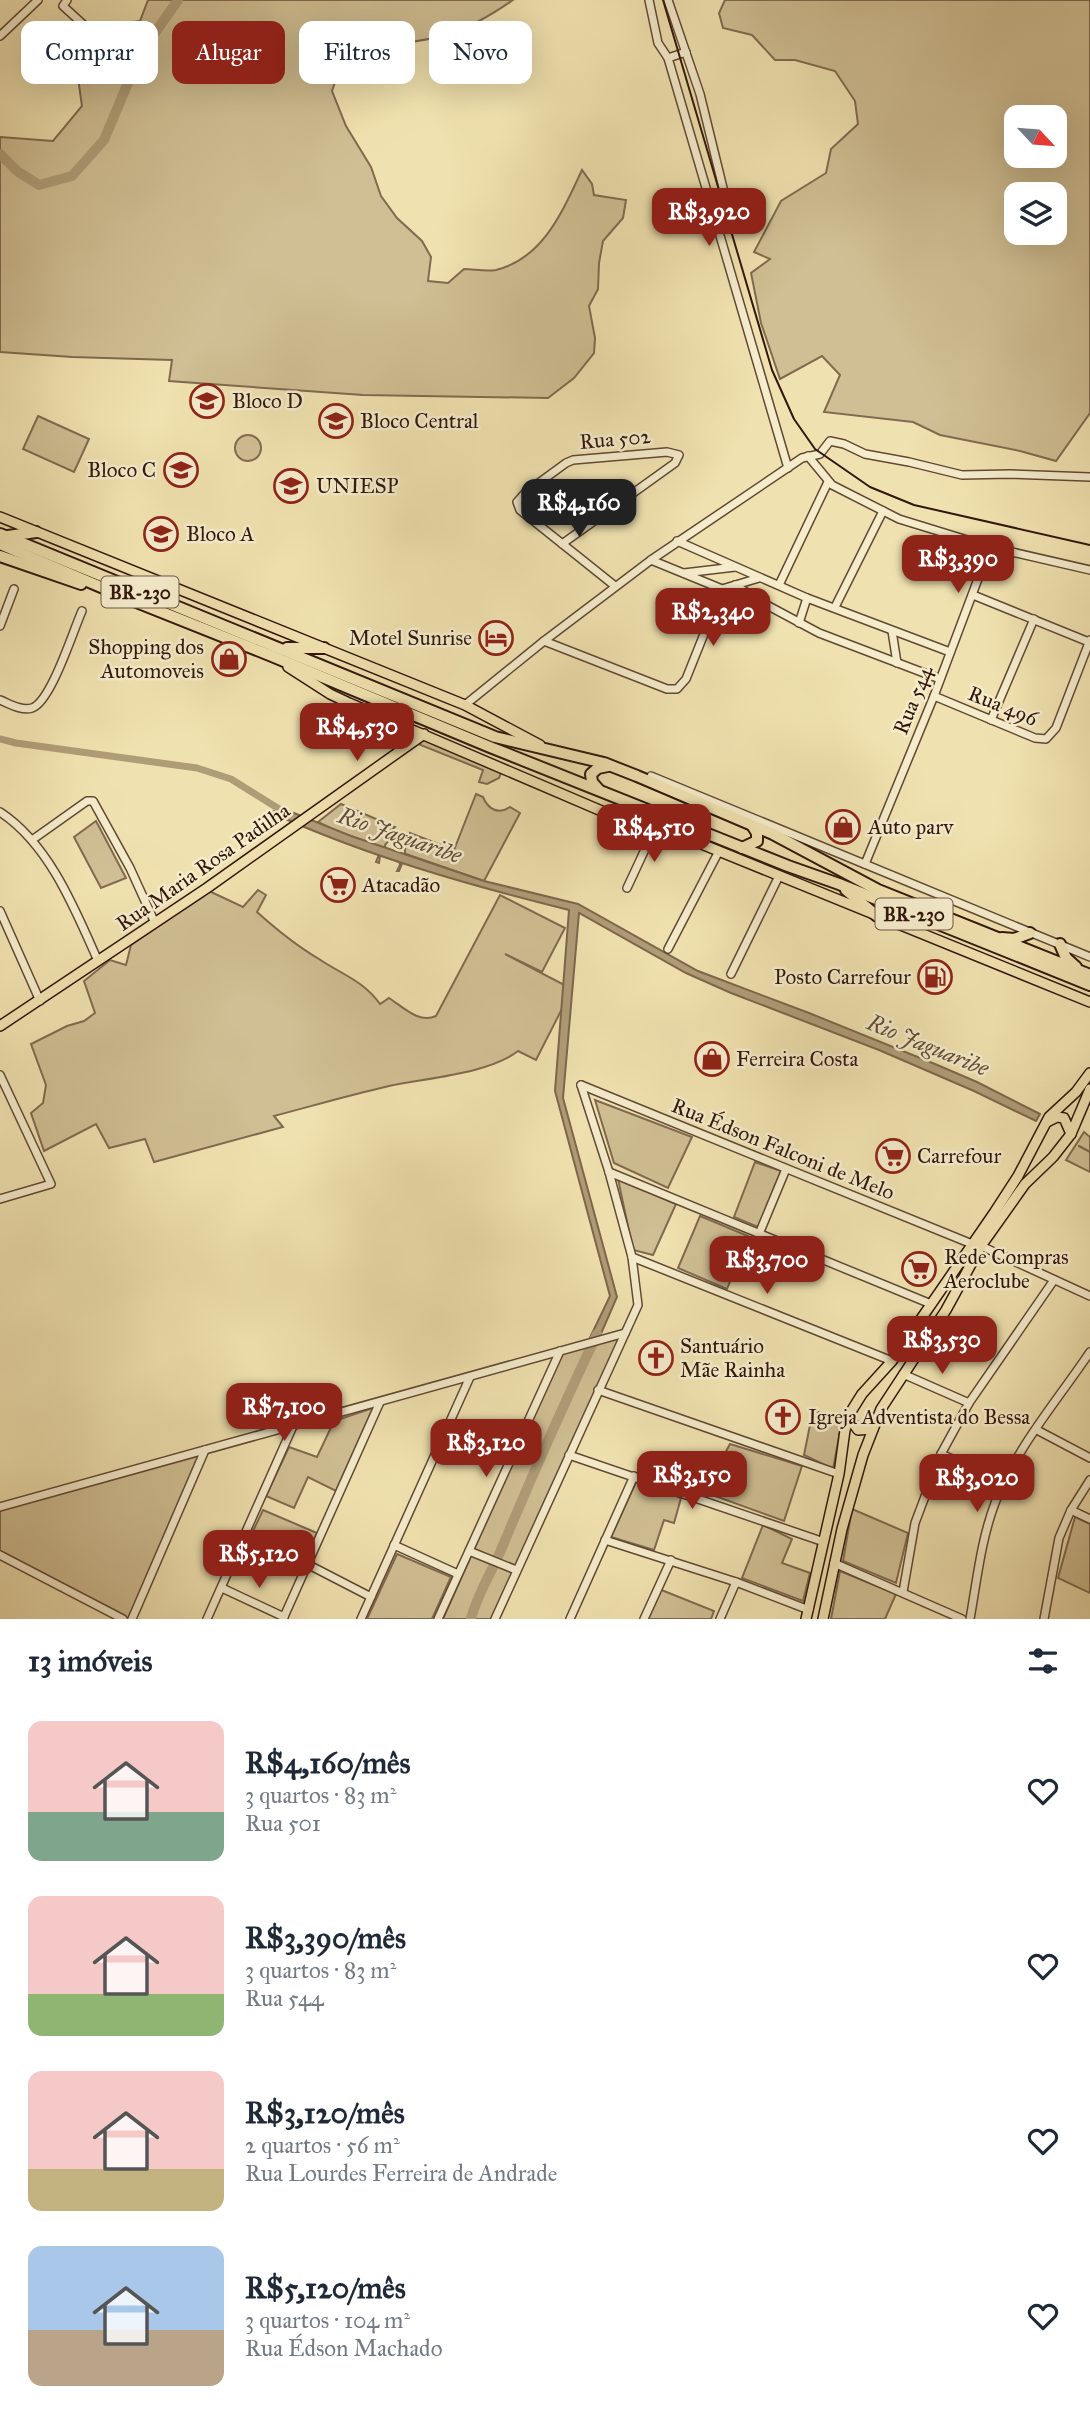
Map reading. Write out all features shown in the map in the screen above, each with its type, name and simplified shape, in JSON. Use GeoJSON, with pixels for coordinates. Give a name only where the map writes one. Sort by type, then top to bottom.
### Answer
{"type":"FeatureCollection","features":[{"type":"Feature","properties":{"kind":"highway"},"geometry":{"type":"LineString","coordinates":[[2,538],[36,532]]}},
{"type":"Feature","properties":{"kind":"highway","name":"BR-230"},"geometry":{"type":"LineString","coordinates":[[2,538],[134,601],[277,652],[485,733],[518,744],[546,748],[611,766],[773,834],[867,886],[1085,973]]}},
{"type":"Feature","properties":{"kind":"highway","name":"BR-230"},"geometry":{"type":"LineString","coordinates":[[2,538],[601,791],[1090,985]]}},
{"type":"Feature","properties":{"kind":"highway"},"geometry":{"type":"LineString","coordinates":[[0,556],[134,601]]}},
{"type":"Feature","properties":{"kind":"highway"},"geometry":{"type":"LineString","coordinates":[[277,652],[324,648]]}},
{"type":"Feature","properties":{"kind":"highway"},"geometry":{"type":"LineString","coordinates":[[601,791],[592,782],[591,774],[598,768],[611,766]]}},
{"type":"Feature","properties":{"kind":"highway"},"geometry":{"type":"LineString","coordinates":[[742,848],[757,841],[757,833],[752,825]]}},
{"type":"Feature","properties":{"kind":"highway"},"geometry":{"type":"LineString","coordinates":[[839,884],[877,916]]}},
{"type":"Feature","properties":{"kind":"highway"},"geometry":{"type":"LineString","coordinates":[[989,935],[1014,939],[1030,933]]}},
{"type":"Feature","properties":{"kind":"highway"},"geometry":{"type":"LineString","coordinates":[[1060,944],[1066,958],[1085,973]]}},
{"type":"Feature","properties":{"kind":"main road"},"geometry":{"type":"LineString","coordinates":[[0,517],[465,705],[546,748]]}},
{"type":"Feature","properties":{"kind":"main road"},"geometry":{"type":"LineString","coordinates":[[277,652],[330,694],[611,814],[719,851],[1090,1002]]}},
{"type":"Feature","properties":{"kind":"main road","name":"Rua Maria Rosa Padilha"},"geometry":{"type":"LineString","coordinates":[[0,1026],[155,923],[424,734]]}},
{"type":"Feature","properties":{"kind":"main road"},"geometry":{"type":"LineString","coordinates":[[823,1619],[834,1563],[863,1454],[881,1409],[946,1310],[977,1245],[1018,1176],[1045,1123],[1083,1084],[1090,1073]]}},
{"type":"Feature","properties":{"kind":"main road"},"geometry":{"type":"LineString","coordinates":[[807,1614],[849,1418],[862,1394],[892,1361],[931,1304],[977,1245],[1030,1178],[1053,1157],[1071,1135],[1090,1089]]}},
{"type":"Feature","properties":{"kind":"main road"},"geometry":{"type":"LineString","coordinates":[[1045,1123],[1057,1117],[1064,1118],[1071,1135]]}},
{"type":"Feature","properties":{"kind":"main road"},"geometry":{"type":"LineString","coordinates":[[849,1418],[858,1430],[873,1429]]}},
{"type":"Feature","properties":{"kind":"street"},"geometry":{"type":"LineString","coordinates":[[0,36],[38,0]]}},
{"type":"Feature","properties":{"kind":"street"},"geometry":{"type":"LineString","coordinates":[[67,0],[63,6],[80,21]]}},
{"type":"Feature","properties":{"kind":"street"},"geometry":{"type":"LineString","coordinates":[[649,0],[658,43],[668,58],[788,468]]}},
{"type":"Feature","properties":{"kind":"street"},"geometry":{"type":"LineString","coordinates":[[668,0],[700,94],[724,192],[723,199],[711,204]]}},
{"type":"Feature","properties":{"kind":"street"},"geometry":{"type":"LineString","coordinates":[[668,58],[686,52]]}},
{"type":"Feature","properties":{"kind":"street"},"geometry":{"type":"LineString","coordinates":[[465,705],[615,586],[677,541],[788,468],[808,456],[820,454],[827,444],[834,441],[865,454],[962,475],[1090,477]]}},
{"type":"Feature","properties":{"kind":"street","name":"Rua 502"},"geometry":{"type":"LineString","coordinates":[[674,452],[679,455],[679,458],[562,544],[520,510],[517,502],[520,498],[573,460],[674,452]]}},
{"type":"Feature","properties":{"kind":"street"},"geometry":{"type":"LineString","coordinates":[[808,456],[828,482],[899,519],[990,547],[1090,570]]}},
{"type":"Feature","properties":{"kind":"street"},"geometry":{"type":"LineString","coordinates":[[779,585],[828,482]]}},
{"type":"Feature","properties":{"kind":"street"},"geometry":{"type":"LineString","coordinates":[[835,607],[883,511]]}},
{"type":"Feature","properties":{"kind":"street"},"geometry":{"type":"LineString","coordinates":[[677,541],[807,598],[950,652]]}},
{"type":"Feature","properties":{"kind":"street"},"geometry":{"type":"LineString","coordinates":[[562,544],[615,586]]}},
{"type":"Feature","properties":{"kind":"street","name":"Rua 544"},"geometry":{"type":"LineString","coordinates":[[865,864],[934,696],[990,547]]}},
{"type":"Feature","properties":{"kind":"street"},"geometry":{"type":"LineString","coordinates":[[651,560],[722,589],[759,578]]}},
{"type":"Feature","properties":{"kind":"street"},"geometry":{"type":"LineString","coordinates":[[683,573],[736,567]]}},
{"type":"Feature","properties":{"kind":"street"},"geometry":{"type":"LineString","coordinates":[[735,585],[799,623],[841,643],[940,679]]}},
{"type":"Feature","properties":{"kind":"street"},"geometry":{"type":"LineString","coordinates":[[0,626],[14,589]]}},
{"type":"Feature","properties":{"kind":"street"},"geometry":{"type":"LineString","coordinates":[[544,641],[667,689],[677,689],[685,679],[722,589]]}},
{"type":"Feature","properties":{"kind":"street"},"geometry":{"type":"LineString","coordinates":[[973,594],[1090,641]]}},
{"type":"Feature","properties":{"kind":"street"},"geometry":{"type":"LineString","coordinates":[[799,623],[807,598]]}},
{"type":"Feature","properties":{"kind":"street"},"geometry":{"type":"LineString","coordinates":[[0,700],[24,709],[38,705],[49,690],[82,611]]}},
{"type":"Feature","properties":{"kind":"street"},"geometry":{"type":"LineString","coordinates":[[991,720],[1034,619]]}},
{"type":"Feature","properties":{"kind":"street"},"geometry":{"type":"LineString","coordinates":[[892,631],[897,663]]}},
{"type":"Feature","properties":{"kind":"street","name":"Rua 496"},"geometry":{"type":"LineString","coordinates":[[934,696],[1043,740],[1052,735],[1056,728],[1090,641]]}},
{"type":"Feature","properties":{"kind":"street"},"geometry":{"type":"LineString","coordinates":[[563,753],[582,753],[625,766],[1090,957]]}},
{"type":"Feature","properties":{"kind":"street"},"geometry":{"type":"LineString","coordinates":[[32,840],[91,800],[130,868],[155,923]]}},
{"type":"Feature","properties":{"kind":"street"},"geometry":{"type":"LineString","coordinates":[[0,812],[32,840],[71,902],[98,961]]}},
{"type":"Feature","properties":{"kind":"street"},"geometry":{"type":"LineString","coordinates":[[627,888],[655,828]]}},
{"type":"Feature","properties":{"kind":"street"},"geometry":{"type":"LineString","coordinates":[[668,949],[719,851]]}},
{"type":"Feature","properties":{"kind":"street"},"geometry":{"type":"LineString","coordinates":[[731,974],[779,876]]}},
{"type":"Feature","properties":{"kind":"street"},"geometry":{"type":"LineString","coordinates":[[0,911],[40,1001]]}},
{"type":"Feature","properties":{"kind":"street"},"geometry":{"type":"LineString","coordinates":[[0,1074],[51,1184],[0,1199]]}},
{"type":"Feature","properties":{"kind":"street","name":"Rua Édson Falconi de Melo"},"geometry":{"type":"LineString","coordinates":[[609,1172],[581,1086],[1021,1261],[1078,1287],[1090,1296]]}},
{"type":"Feature","properties":{"kind":"street"},"geometry":{"type":"LineString","coordinates":[[759,1234],[786,1168]]}},
{"type":"Feature","properties":{"kind":"street"},"geometry":{"type":"LineString","coordinates":[[609,1172],[931,1304]]}},
{"type":"Feature","properties":{"kind":"street"},"geometry":{"type":"LineString","coordinates":[[495,1619],[639,1299],[632,1257],[609,1172]]}},
{"type":"Feature","properties":{"kind":"street"},"geometry":{"type":"LineString","coordinates":[[632,1257],[892,1361]]}},
{"type":"Feature","properties":{"kind":"street"},"geometry":{"type":"LineString","coordinates":[[903,1592],[915,1523],[941,1454],[969,1403],[1050,1275]]}},
{"type":"Feature","properties":{"kind":"street"},"geometry":{"type":"LineString","coordinates":[[0,1507],[625,1333]]}},
{"type":"Feature","properties":{"kind":"street"},"geometry":{"type":"LineString","coordinates":[[438,1619],[560,1351]]}},
{"type":"Feature","properties":{"kind":"street"},"geometry":{"type":"LineString","coordinates":[[970,1619],[988,1525],[1004,1482],[1090,1353]]}},
{"type":"Feature","properties":{"kind":"street"},"geometry":{"type":"LineString","coordinates":[[903,1374],[969,1403]]}},
{"type":"Feature","properties":{"kind":"street"},"geometry":{"type":"LineString","coordinates":[[361,1619],[470,1377]]}},
{"type":"Feature","properties":{"kind":"street"},"geometry":{"type":"LineString","coordinates":[[598,1390],[839,1474]]}},
{"type":"Feature","properties":{"kind":"street"},"geometry":{"type":"LineString","coordinates":[[222,1588],[283,1618],[380,1402]]}},
{"type":"Feature","properties":{"kind":"street"},"geometry":{"type":"LineString","coordinates":[[207,1619],[293,1426]]}},
{"type":"Feature","properties":{"kind":"street"},"geometry":{"type":"LineString","coordinates":[[1037,1430],[1090,1458]]}},
{"type":"Feature","properties":{"kind":"street"},"geometry":{"type":"LineString","coordinates":[[132,1619],[205,1450]]}},
{"type":"Feature","properties":{"kind":"street"},"geometry":{"type":"LineString","coordinates":[[941,1454],[1004,1482]]}},
{"type":"Feature","properties":{"kind":"street"},"geometry":{"type":"LineString","coordinates":[[569,1455],[824,1542]]}},
{"type":"Feature","properties":{"kind":"street"},"geometry":{"type":"LineString","coordinates":[[570,1619],[634,1476]]}},
{"type":"Feature","properties":{"kind":"street"},"geometry":{"type":"LineString","coordinates":[[1044,1619],[1056,1549],[1071,1510],[1090,1480]]}},
{"type":"Feature","properties":{"kind":"street"},"geometry":{"type":"LineString","coordinates":[[1071,1510],[1090,1519]]}},
{"type":"Feature","properties":{"kind":"street"},"geometry":{"type":"LineString","coordinates":[[605,1540],[736,1582],[807,1614]]}},
{"type":"Feature","properties":{"kind":"street"},"geometry":{"type":"LineString","coordinates":[[394,1545],[458,1574]]}},
{"type":"Feature","properties":{"kind":"street"},"geometry":{"type":"LineString","coordinates":[[469,1550],[516,1570]]}},
{"type":"Feature","properties":{"kind":"street"},"geometry":{"type":"LineString","coordinates":[[0,1555],[123,1619]]}},
{"type":"Feature","properties":{"kind":"street"},"geometry":{"type":"LineString","coordinates":[[644,1619],[671,1560]]}},
{"type":"Feature","properties":{"kind":"street"},"geometry":{"type":"LineString","coordinates":[[834,1563],[962,1619]]}},
{"type":"Feature","properties":{"kind":"street"},"geometry":{"type":"LineString","coordinates":[[309,1565],[371,1597]]}},
{"type":"Feature","properties":{"kind":"street"},"geometry":{"type":"LineString","coordinates":[[720,1619],[736,1582]]}},
{"type":"Feature","properties":{"kind":"shaded area"},"geometry":{"type":"Polygon","coordinates":[[[148,0],[513,0],[479,21],[429,21],[429,39],[415,41],[415,21],[299,21],[299,84],[334,84],[332,91],[346,126],[371,167],[381,196],[397,218],[422,241],[431,257],[428,281],[448,283],[464,269],[496,270],[527,255],[550,230],[582,170],[592,184],[594,195],[626,200],[623,218],[603,241],[598,289],[589,306],[595,338],[594,353],[574,378],[548,398],[363,395],[169,381],[172,360],[0,352],[0,137],[53,141],[82,106],[79,84],[158,84],[158,21],[140,21],[148,0]]]}},
{"type":"Feature","properties":{"kind":"shaded area"},"geometry":{"type":"Polygon","coordinates":[[[725,0],[1090,0],[1090,413],[1056,461],[940,435],[913,422],[824,412],[840,375],[822,356],[780,379],[761,323],[751,273],[770,259],[754,252],[781,201],[826,173],[831,149],[858,124],[855,101],[835,71],[795,60],[775,60],[752,35],[723,28],[719,13],[725,0]]]}},
{"type":"Feature","properties":{"kind":"shaded area"},"geometry":{"type":"Polygon","coordinates":[[[38,416],[89,439],[74,472],[23,449],[38,416]]]}},
{"type":"Feature","properties":{"kind":"shaded area"},"geometry":{"type":"Polygon","coordinates":[[[248,435],[257,439],[261,448],[257,457],[248,461],[239,457],[235,448],[239,439],[248,435]]]}},
{"type":"Feature","properties":{"kind":"shaded area"},"geometry":{"type":"Polygon","coordinates":[[[423,739],[480,762],[501,773],[499,778],[487,784],[479,782],[483,770],[418,744],[423,739]]]}},
{"type":"Feature","properties":{"kind":"shaded area"},"geometry":{"type":"Polygon","coordinates":[[[476,794],[483,797],[494,810],[510,807],[520,813],[484,881],[406,854],[397,871],[399,860],[405,853],[405,845],[410,841],[410,833],[454,850],[476,794]]]}},
{"type":"Feature","properties":{"kind":"shaded area"},"geometry":{"type":"Polygon","coordinates":[[[341,804],[395,827],[389,832],[390,839],[379,863],[376,862],[382,847],[318,822],[341,804]]]}},
{"type":"Feature","properties":{"kind":"shaded area"},"geometry":{"type":"Polygon","coordinates":[[[279,807],[351,836],[484,881],[578,904],[698,971],[935,1064],[1040,1114],[1036,1121],[879,1050],[731,993],[686,973],[579,913],[563,1098],[617,1297],[597,1343],[586,1346],[610,1296],[555,1091],[569,910],[456,880],[344,843],[272,813],[279,807]]]}},
{"type":"Feature","properties":{"kind":"shaded area"},"geometry":{"type":"Polygon","coordinates":[[[96,821],[126,878],[101,888],[74,837],[96,821]]]}},
{"type":"Feature","properties":{"kind":"shaded area"},"geometry":{"type":"Polygon","coordinates":[[[258,890],[266,895],[257,912],[295,943],[359,984],[380,1004],[389,998],[423,1018],[436,1016],[500,895],[565,928],[542,972],[505,954],[572,989],[536,1060],[518,1051],[506,1059],[474,1070],[389,1086],[274,1116],[283,1127],[154,1162],[145,1139],[109,1148],[96,1124],[44,1151],[31,1113],[43,1103],[46,1085],[31,1044],[67,1026],[84,1021],[95,1013],[84,981],[110,960],[126,965],[131,945],[209,891],[243,907],[258,890]]]}},
{"type":"Feature","properties":{"kind":"shaded area"},"geometry":{"type":"Polygon","coordinates":[[[595,1100],[692,1137],[668,1188],[614,1163],[595,1100]]]}},
{"type":"Feature","properties":{"kind":"shaded area"},"geometry":{"type":"Polygon","coordinates":[[[1084,1132],[1090,1137],[1090,1172],[1066,1160],[1084,1132]]]}},
{"type":"Feature","properties":{"kind":"shaded area"},"geometry":{"type":"Polygon","coordinates":[[[755,1162],[781,1171],[758,1227],[734,1217],[755,1162]]]}},
{"type":"Feature","properties":{"kind":"shaded area"},"geometry":{"type":"Polygon","coordinates":[[[618,1179],[676,1204],[653,1255],[633,1250],[618,1179]]]}},
{"type":"Feature","properties":{"kind":"shaded area"},"geometry":{"type":"Polygon","coordinates":[[[700,1216],[748,1236],[727,1289],[678,1268],[700,1216]]]}},
{"type":"Feature","properties":{"kind":"shaded area"},"geometry":{"type":"Polygon","coordinates":[[[625,1335],[497,1619],[443,1619],[561,1354],[625,1335]]]}},
{"type":"Feature","properties":{"kind":"shaded area"},"geometry":{"type":"Polygon","coordinates":[[[373,1408],[336,1491],[308,1477],[294,1508],[266,1496],[289,1447],[317,1457],[334,1421],[373,1408]]]}},
{"type":"Feature","properties":{"kind":"shaded area"},"geometry":{"type":"Polygon","coordinates":[[[813,1410],[842,1421],[833,1469],[804,1455],[813,1410]]]}},
{"type":"Feature","properties":{"kind":"shaded area"},"geometry":{"type":"Polygon","coordinates":[[[730,1444],[802,1466],[784,1521],[704,1492],[730,1444]]]}},
{"type":"Feature","properties":{"kind":"shaded area"},"geometry":{"type":"Polygon","coordinates":[[[202,1452],[128,1619],[120,1619],[0,1552],[0,1509],[202,1452]]]}},
{"type":"Feature","properties":{"kind":"shaded area"},"geometry":{"type":"Polygon","coordinates":[[[637,1480],[681,1498],[674,1523],[664,1520],[654,1550],[611,1537],[637,1480]]]}},
{"type":"Feature","properties":{"kind":"shaded area"},"geometry":{"type":"Polygon","coordinates":[[[852,1509],[908,1533],[896,1583],[843,1561],[852,1509]]]}},
{"type":"Feature","properties":{"kind":"shaded area"},"geometry":{"type":"Polygon","coordinates":[[[263,1510],[317,1533],[304,1563],[275,1550],[269,1559],[245,1548],[263,1510]]]}},
{"type":"Feature","properties":{"kind":"shaded area"},"geometry":{"type":"Polygon","coordinates":[[[1075,1517],[1090,1524],[1090,1593],[1058,1578],[1075,1517]]]}},
{"type":"Feature","properties":{"kind":"shaded area"},"geometry":{"type":"Polygon","coordinates":[[[763,1525],[792,1539],[782,1563],[810,1573],[803,1601],[742,1578],[763,1525]]]}},
{"type":"Feature","properties":{"kind":"shaded area"},"geometry":{"type":"Polygon","coordinates":[[[397,1554],[451,1577],[432,1619],[367,1619],[397,1554]]]}},
{"type":"Feature","properties":{"kind":"shaded area"},"geometry":{"type":"Polygon","coordinates":[[[840,1571],[896,1594],[885,1619],[831,1619],[840,1571]]]}},
{"type":"Feature","properties":{"kind":"shaded area"},"geometry":{"type":"Polygon","coordinates":[[[659,1589],[714,1611],[711,1619],[647,1619],[659,1589]]]}},
{"type":"Feature","properties":{"kind":"waterway"},"geometry":{"type":"LineString","coordinates":[[0,154],[17,171],[39,185],[72,176],[104,140],[140,54],[178,0]]}},
{"type":"Feature","properties":{"kind":"waterway","name":"Rio Jaguaribe"},"geometry":{"type":"LineString","coordinates":[[0,739],[197,768],[231,779],[284,812]]}},
{"type":"Feature","properties":{"kind":"waterway"},"geometry":{"type":"LineString","coordinates":[[1079,1146],[1090,1152]]}},
{"type":"Feature","properties":{"kind":"waterway"},"geometry":{"type":"LineString","coordinates":[[471,1619],[480,1593],[597,1334]]}},
{"type":"Feature","properties":{"kind":"tram line"},"geometry":{"type":"LineString","coordinates":[[663,0],[772,370],[794,419],[815,449],[870,487],[914,505],[1090,545]]}},
{"type":"Feature","properties":{"kind":"place","name":"Bloco D"},"geometry":{"type":"Point","coordinates":[207,401]}},
{"type":"Feature","properties":{"kind":"place","name":"Bloco Central"},"geometry":{"type":"Point","coordinates":[336,421]}},
{"type":"Feature","properties":{"kind":"place","name":"Bloco C"},"geometry":{"type":"Point","coordinates":[181,470]}},
{"type":"Feature","properties":{"kind":"place","name":"UNIESP"},"geometry":{"type":"Point","coordinates":[291,486]}},
{"type":"Feature","properties":{"kind":"place","name":"Bloco A"},"geometry":{"type":"Point","coordinates":[161,534]}},
{"type":"Feature","properties":{"kind":"place","name":"Motel Sunrise"},"geometry":{"type":"Point","coordinates":[496,638]}},
{"type":"Feature","properties":{"kind":"place","name":"Shopping dos Automoveis"},"geometry":{"type":"Point","coordinates":[229,659]}},
{"type":"Feature","properties":{"kind":"place","name":"Auto parv"},"geometry":{"type":"Point","coordinates":[843,827]}},
{"type":"Feature","properties":{"kind":"place","name":"Atacadão"},"geometry":{"type":"Point","coordinates":[338,885]}},
{"type":"Feature","properties":{"kind":"place","name":"Posto Carrefour"},"geometry":{"type":"Point","coordinates":[935,977]}},
{"type":"Feature","properties":{"kind":"place","name":"Ferreira Costa"},"geometry":{"type":"Point","coordinates":[712,1059]}},
{"type":"Feature","properties":{"kind":"place","name":"Carrefour"},"geometry":{"type":"Point","coordinates":[893,1156]}},
{"type":"Feature","properties":{"kind":"place","name":"Rede Compras Aeroclube"},"geometry":{"type":"Point","coordinates":[919,1269]}},
{"type":"Feature","properties":{"kind":"place","name":"Santuário Mãe Rainha"},"geometry":{"type":"Point","coordinates":[656,1358]}},
{"type":"Feature","properties":{"kind":"place","name":"Igreja Adventista do Bessa"},"geometry":{"type":"Point","coordinates":[783,1417]}}]}
